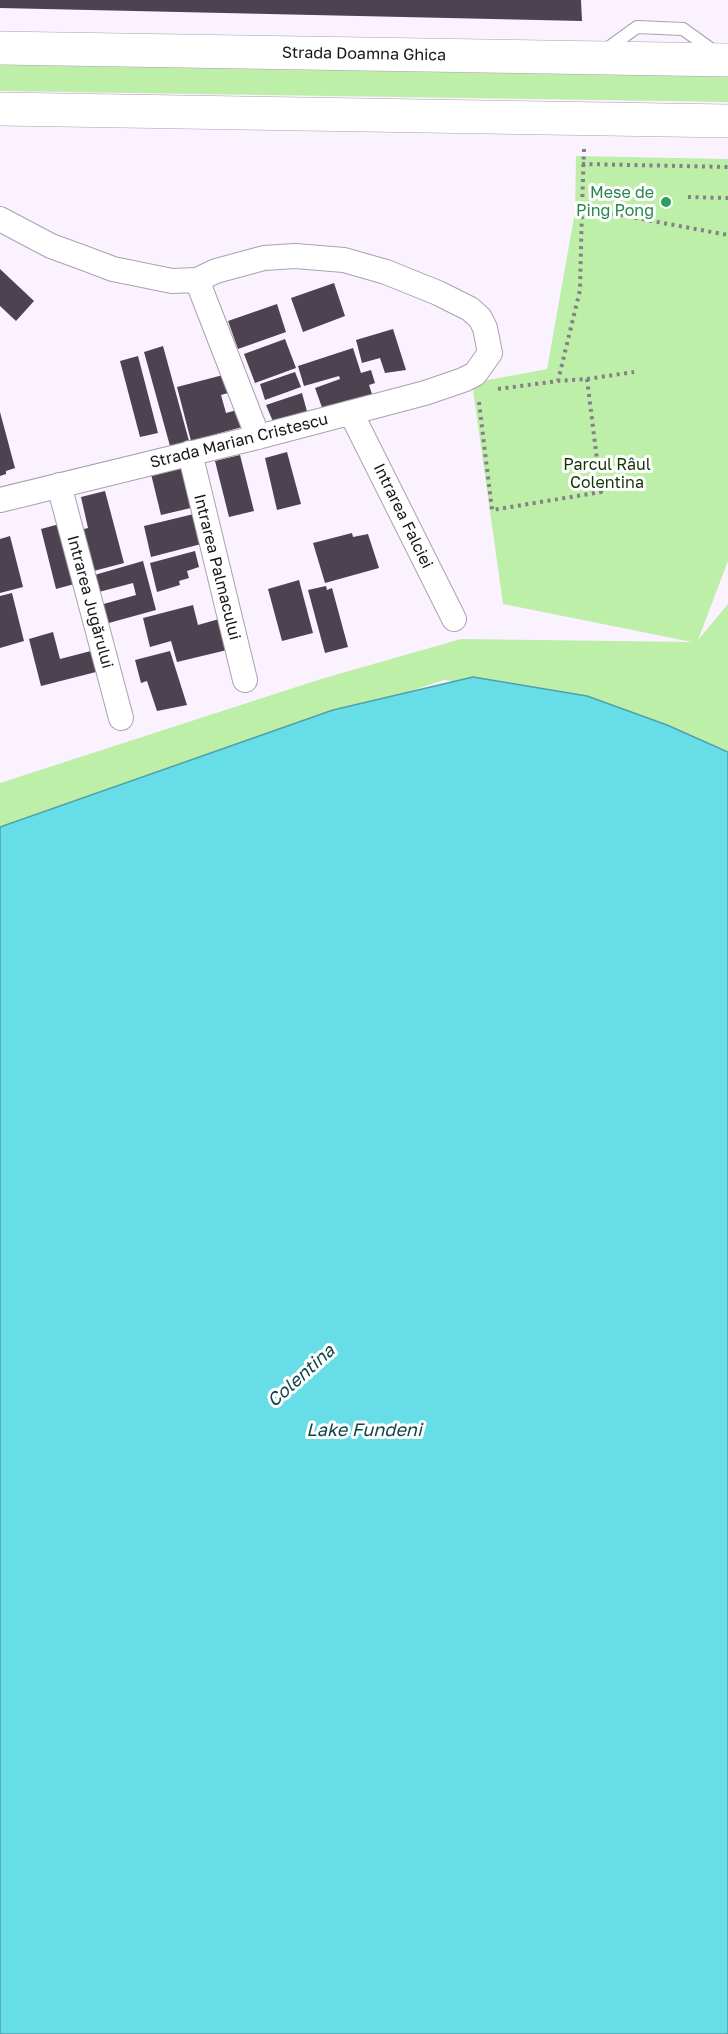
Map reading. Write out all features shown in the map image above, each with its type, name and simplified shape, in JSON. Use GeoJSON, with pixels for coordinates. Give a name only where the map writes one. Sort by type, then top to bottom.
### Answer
{"type":"FeatureCollection","features":[{"type":"Feature","properties":{"kind":"main road","name":"Strada Doamna Ghica"},"geometry":{"type":"LineString","coordinates":[[0,48],[728,60]]}},
{"type":"Feature","properties":{"kind":"main road"},"geometry":{"type":"LineString","coordinates":[[0,109],[728,121]]}},
{"type":"Feature","properties":{"kind":"street"},"geometry":{"type":"LineString","coordinates":[[1,221],[51,246],[113,269],[172,281],[197,280],[216,271],[264,258],[295,256],[344,260],[386,272],[438,293],[470,309],[480,318],[489,339],[490,353],[480,385]]}},
{"type":"Feature","properties":{"kind":"street"},"geometry":{"type":"LineString","coordinates":[[197,280],[258,437]]}},
{"type":"Feature","properties":{"kind":"street","name":"Strada Marian Cristescu"},"geometry":{"type":"LineString","coordinates":[[0,500],[351,413],[463,380],[480,385]]}},
{"type":"Feature","properties":{"kind":"street","name":"Intrarea Falciei"},"geometry":{"type":"LineString","coordinates":[[351,413],[454,620]]}},
{"type":"Feature","properties":{"kind":"street","name":"Intrarea Palmacului"},"geometry":{"type":"LineString","coordinates":[[189,453],[245,680]]}},
{"type":"Feature","properties":{"kind":"street","name":"Intrarea Jugărului"},"geometry":{"type":"LineString","coordinates":[[59,485],[121,718]]}},
{"type":"Feature","properties":{"kind":"path"},"geometry":{"type":"LineString","coordinates":[[558,381],[580,290],[584,149]]}},
{"type":"Feature","properties":{"kind":"path"},"geometry":{"type":"LineString","coordinates":[[582,164],[728,166]]}},
{"type":"Feature","properties":{"kind":"path"},"geometry":{"type":"LineString","coordinates":[[688,197],[728,198]]}},
{"type":"Feature","properties":{"kind":"path"},"geometry":{"type":"LineString","coordinates":[[582,208],[728,235]]}},
{"type":"Feature","properties":{"kind":"path"},"geometry":{"type":"LineString","coordinates":[[587,379],[602,492],[492,510],[480,385],[587,379],[634,372]]}},
{"type":"Feature","properties":{"kind":"green space"},"geometry":{"type":"Polygon","coordinates":[[[0,63],[83,66],[728,72],[728,102],[0,91],[0,63]]]}},
{"type":"Feature","properties":{"kind":"green space","name":"Parcul Râul Colentina"},"geometry":{"type":"Polygon","coordinates":[[[576,156],[728,159],[728,561],[698,640],[728,604],[728,752],[666,725],[538,692],[444,680],[0,828],[0,783],[321,679],[461,639],[692,642],[503,604],[472,383],[547,369],[575,212],[576,156]]]}},
{"type":"Feature","properties":{"kind":"water","name":"Lake Fundeni"},"geometry":{"type":"Polygon","coordinates":[[[473,677],[587,696],[667,725],[728,752],[728,2034],[0,2034],[0,827],[333,710],[473,677]]]}},
{"type":"Feature","properties":{"kind":"building"},"geometry":{"type":"Polygon","coordinates":[[[0,0],[581,0],[582,21],[0,8],[0,0]]]}},
{"type":"Feature","properties":{"kind":"building"},"geometry":{"type":"Polygon","coordinates":[[[0,269],[34,301],[16,321],[0,306],[0,269]]]}},
{"type":"Feature","properties":{"kind":"building"},"geometry":{"type":"Polygon","coordinates":[[[334,283],[345,316],[303,332],[291,298],[334,283]]]}},
{"type":"Feature","properties":{"kind":"building"},"geometry":{"type":"Polygon","coordinates":[[[277,304],[286,332],[238,349],[228,321],[277,304]]]}},
{"type":"Feature","properties":{"kind":"building"},"geometry":{"type":"Polygon","coordinates":[[[393,329],[406,370],[385,373],[380,358],[362,363],[356,340],[393,329]]]}},
{"type":"Feature","properties":{"kind":"building"},"geometry":{"type":"Polygon","coordinates":[[[285,339],[296,368],[255,383],[244,354],[285,339]]]}},
{"type":"Feature","properties":{"kind":"building"},"geometry":{"type":"Polygon","coordinates":[[[163,346],[189,441],[170,446],[144,352],[163,346]]]}},
{"type":"Feature","properties":{"kind":"building"},"geometry":{"type":"Polygon","coordinates":[[[353,348],[361,373],[371,370],[375,383],[369,385],[373,397],[324,413],[315,388],[340,379],[339,376],[304,386],[298,366],[353,348]]]}},
{"type":"Feature","properties":{"kind":"building"},"geometry":{"type":"Polygon","coordinates":[[[138,356],[158,433],[140,437],[120,361],[138,356]]]}},
{"type":"Feature","properties":{"kind":"building"},"geometry":{"type":"Polygon","coordinates":[[[295,372],[301,387],[265,400],[260,384],[295,372]]]}},
{"type":"Feature","properties":{"kind":"building"},"geometry":{"type":"Polygon","coordinates":[[[223,375],[228,393],[221,395],[226,413],[237,410],[242,427],[191,441],[177,387],[223,375]]]}},
{"type":"Feature","properties":{"kind":"building"},"geometry":{"type":"Polygon","coordinates":[[[302,393],[308,415],[274,424],[266,405],[302,393]]]}},
{"type":"Feature","properties":{"kind":"building"},"geometry":{"type":"Polygon","coordinates":[[[0,412],[15,468],[0,476],[0,412]]]}},
{"type":"Feature","properties":{"kind":"building"},"geometry":{"type":"Polygon","coordinates":[[[287,452],[301,504],[277,510],[265,458],[287,452]]]}},
{"type":"Feature","properties":{"kind":"building"},"geometry":{"type":"Polygon","coordinates":[[[240,455],[254,511],[229,517],[215,461],[240,455]]]}},
{"type":"Feature","properties":{"kind":"building"},"geometry":{"type":"Polygon","coordinates":[[[185,466],[195,507],[161,515],[151,474],[185,466]]]}},
{"type":"Feature","properties":{"kind":"building"},"geometry":{"type":"Polygon","coordinates":[[[105,491],[124,563],[90,572],[80,530],[88,528],[81,497],[105,491]]]}},
{"type":"Feature","properties":{"kind":"building"},"geometry":{"type":"Polygon","coordinates":[[[198,513],[205,543],[151,557],[144,526],[198,513]]]}},
{"type":"Feature","properties":{"kind":"building"},"geometry":{"type":"Polygon","coordinates":[[[63,523],[78,583],[56,589],[41,529],[63,523]]]}},
{"type":"Feature","properties":{"kind":"building"},"geometry":{"type":"Polygon","coordinates":[[[352,533],[353,537],[368,534],[379,568],[325,583],[313,543],[352,533]]]}},
{"type":"Feature","properties":{"kind":"building"},"geometry":{"type":"Polygon","coordinates":[[[10,536],[23,587],[0,593],[0,539],[10,536]]]}},
{"type":"Feature","properties":{"kind":"building"},"geometry":{"type":"Polygon","coordinates":[[[195,551],[199,567],[187,571],[189,578],[179,581],[180,585],[157,592],[150,563],[195,551]]]}},
{"type":"Feature","properties":{"kind":"building"},"geometry":{"type":"Polygon","coordinates":[[[143,561],[156,610],[105,624],[100,605],[136,595],[133,583],[95,593],[91,576],[143,561]]]}},
{"type":"Feature","properties":{"kind":"building"},"geometry":{"type":"Polygon","coordinates":[[[299,580],[313,633],[282,641],[268,589],[299,580]]]}},
{"type":"Feature","properties":{"kind":"building"},"geometry":{"type":"Polygon","coordinates":[[[326,586],[327,590],[332,588],[348,647],[325,653],[308,590],[326,586]]]}},
{"type":"Feature","properties":{"kind":"building"},"geometry":{"type":"Polygon","coordinates":[[[12,593],[24,641],[0,648],[0,596],[12,593]]]}},
{"type":"Feature","properties":{"kind":"building"},"geometry":{"type":"Polygon","coordinates":[[[193,605],[198,625],[219,619],[227,650],[177,662],[171,641],[150,647],[143,618],[193,605]]]}},
{"type":"Feature","properties":{"kind":"building"},"geometry":{"type":"Polygon","coordinates":[[[53,632],[60,659],[91,651],[96,672],[41,686],[29,639],[53,632]]]}},
{"type":"Feature","properties":{"kind":"building"},"geometry":{"type":"Polygon","coordinates":[[[170,651],[187,705],[157,711],[147,681],[141,683],[135,660],[170,651]]]}},
{"type":"Feature","properties":{"kind":"place","name":"Mese de Ping Pong"},"geometry":{"type":"Point","coordinates":[666,202]}},
{"type":"Feature","properties":{"kind":"water label","name":"Colentina"},"geometry":{"type":"Point","coordinates":[301,1376]}}]}
